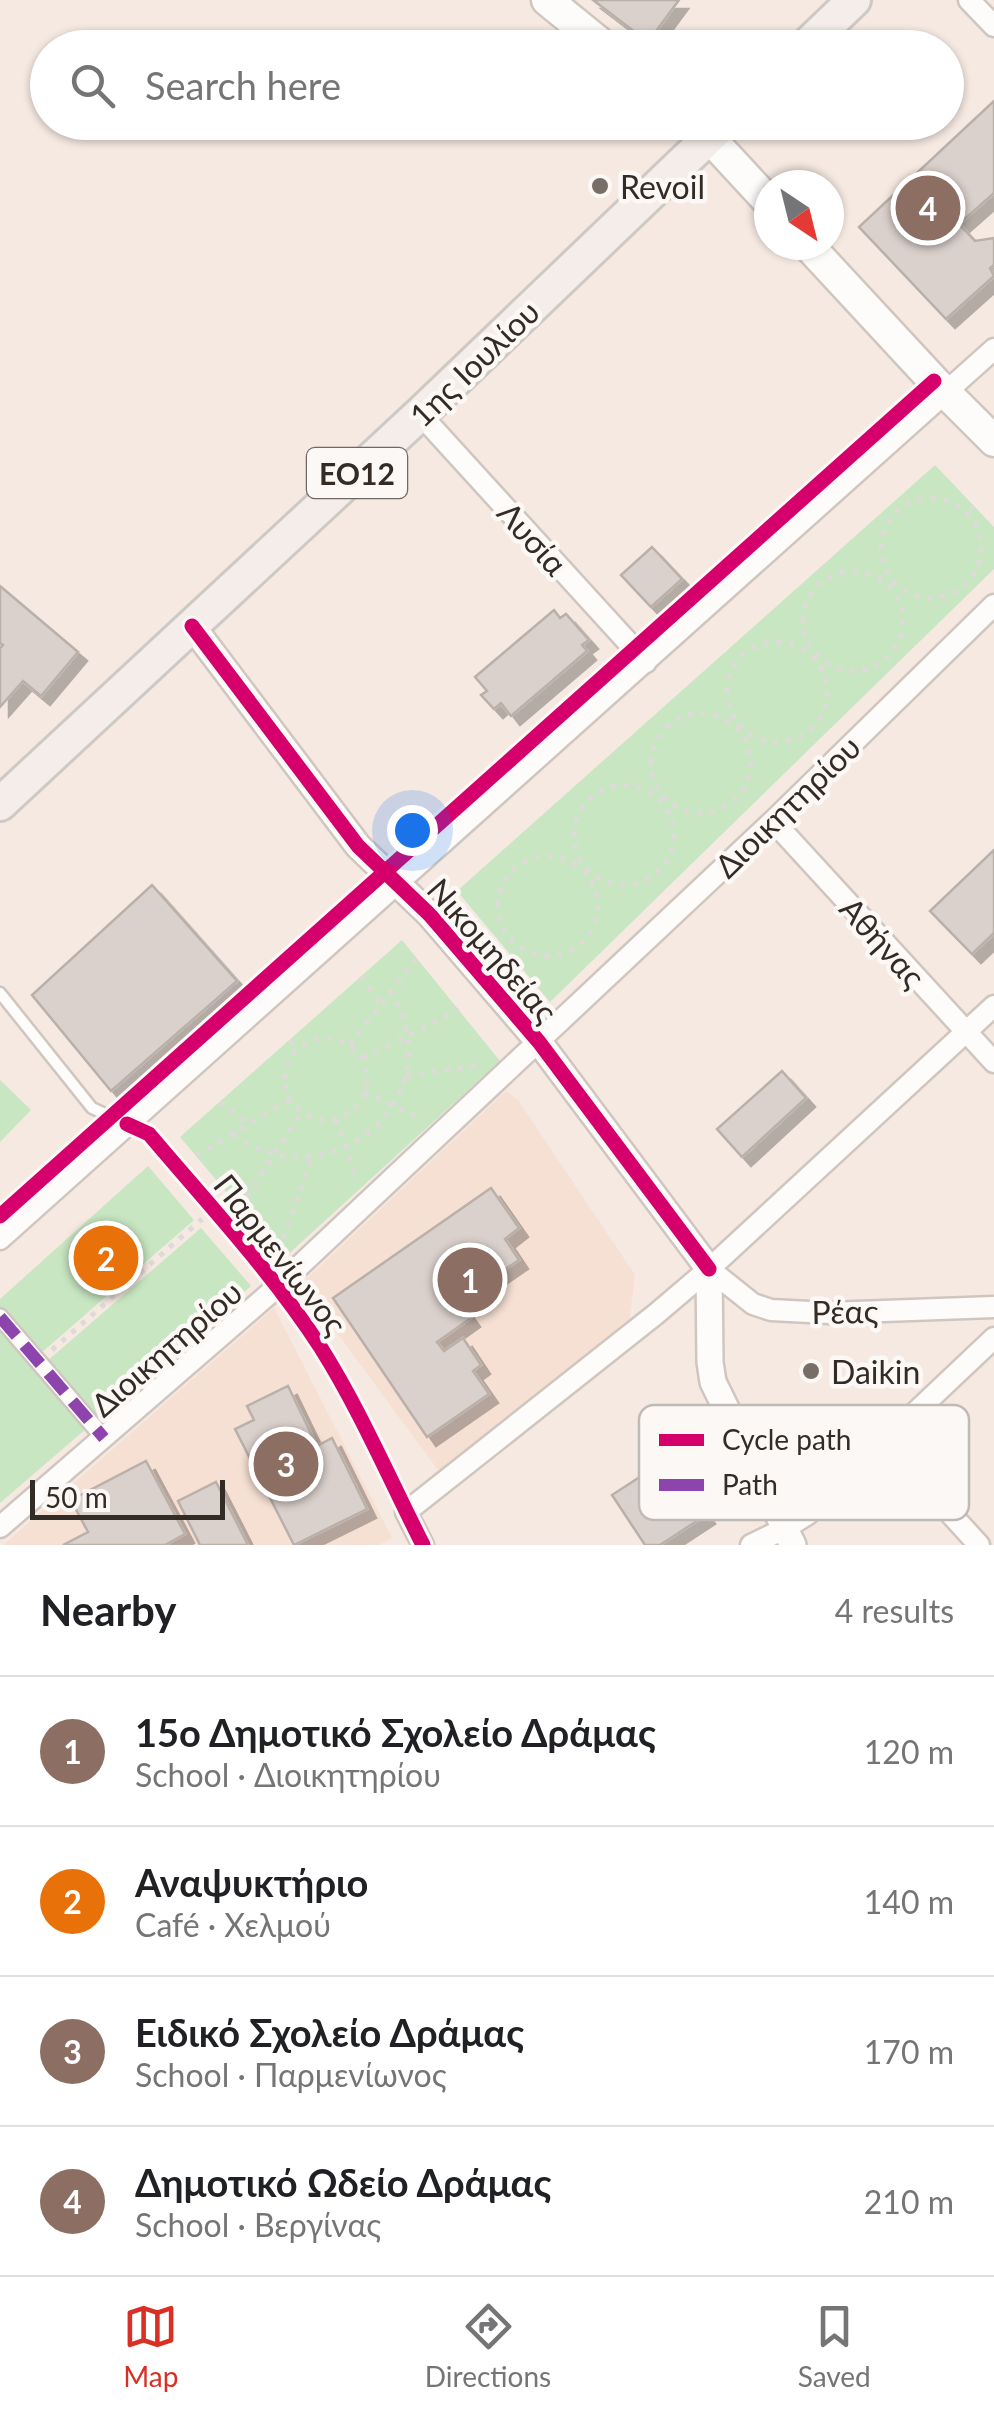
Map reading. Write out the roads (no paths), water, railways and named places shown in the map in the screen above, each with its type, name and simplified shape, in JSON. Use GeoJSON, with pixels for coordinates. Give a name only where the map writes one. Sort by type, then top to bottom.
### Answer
{"type":"FeatureCollection","features":[{"type":"Feature","properties":{"kind":"main road"},"geometry":{"type":"LineString","coordinates":[[547,0],[584,30]]}},
{"type":"Feature","properties":{"kind":"main road"},"geometry":{"type":"LineString","coordinates":[[823,30],[854,0]]}},
{"type":"Feature","properties":{"kind":"main road","name":"1ης Ιουλίου"},"geometry":{"type":"LineString","coordinates":[[0,804],[420,414],[698,140]]}},
{"type":"Feature","properties":{"kind":"main road"},"geometry":{"type":"LineString","coordinates":[[720,140],[754,183]]}},
{"type":"Feature","properties":{"kind":"main road"},"geometry":{"type":"LineString","coordinates":[[822,260],[994,441]]}},
{"type":"Feature","properties":{"kind":"street"},"geometry":{"type":"LineString","coordinates":[[969,0],[994,26]]}},
{"type":"Feature","properties":{"kind":"street"},"geometry":{"type":"LineString","coordinates":[[0,1240],[994,349]]}},
{"type":"Feature","properties":{"kind":"street","name":"Λυσία"},"geometry":{"type":"LineString","coordinates":[[420,414],[646,662]]}},
{"type":"Feature","properties":{"kind":"street","name":"Διοικητηρίου"},"geometry":{"type":"LineString","coordinates":[[0,1527],[277,1287],[773,821],[994,605]]}},
{"type":"Feature","properties":{"kind":"street","name":"Νικομηδείας"},"geometry":{"type":"LineString","coordinates":[[192,626],[350,836],[430,915],[539,1042],[709,1269]]}},
{"type":"Feature","properties":{"kind":"street","name":"Αθήνας"},"geometry":{"type":"LineString","coordinates":[[773,821],[994,1062]]}},
{"type":"Feature","properties":{"kind":"street"},"geometry":{"type":"LineString","coordinates":[[406,1512],[709,1269],[994,1006]]}},
{"type":"Feature","properties":{"kind":"street"},"geometry":{"type":"LineString","coordinates":[[709,1269],[710,1362],[713,1382],[724,1405]]}},
{"type":"Feature","properties":{"kind":"street","name":"Ρέας"},"geometry":{"type":"LineString","coordinates":[[709,1269],[753,1304],[771,1310],[829,1313],[994,1307]]}},
{"type":"Feature","properties":{"kind":"street"},"geometry":{"type":"LineString","coordinates":[[0,1317],[104,1438]]}},
{"type":"Feature","properties":{"kind":"street"},"geometry":{"type":"LineString","coordinates":[[924,1405],[994,1338]]}},
{"type":"Feature","properties":{"kind":"street","name":"Παρμενίωνος"},"geometry":{"type":"LineString","coordinates":[[406,1512],[422,1545]]}},
{"type":"Feature","properties":{"kind":"street"},"geometry":{"type":"LineString","coordinates":[[956,1520],[979,1545]]}},
{"type":"Feature","properties":{"kind":"street"},"geometry":{"type":"LineString","coordinates":[[751,1545],[788,1537]]}},
{"type":"Feature","properties":{"kind":"lane","name":"Παρμενίωνος"},"geometry":{"type":"LineString","coordinates":[[0,993],[92,1108],[149,1134],[277,1287],[328,1360],[406,1512]]}},
{"type":"Feature","properties":{"kind":"place","name":"Revoil"},"geometry":{"type":"Point","coordinates":[600,186]}},
{"type":"Feature","properties":{"kind":"place","name":"Δημοτικό Ωδείο Δράμας"},"geometry":{"type":"Point","coordinates":[928,208]}},
{"type":"Feature","properties":{"kind":"place","name":"Αναψυκτήριο"},"geometry":{"type":"Point","coordinates":[106,1258]}},
{"type":"Feature","properties":{"kind":"place","name":"15ο Δημοτικό Σχολείο Δράμας"},"geometry":{"type":"Point","coordinates":[470,1280]}},
{"type":"Feature","properties":{"kind":"place","name":"Daikin"},"geometry":{"type":"Point","coordinates":[811,1371]}},
{"type":"Feature","properties":{"kind":"place","name":"Ειδικό Σχολείο Δράμας"},"geometry":{"type":"Point","coordinates":[286,1464]}}]}
